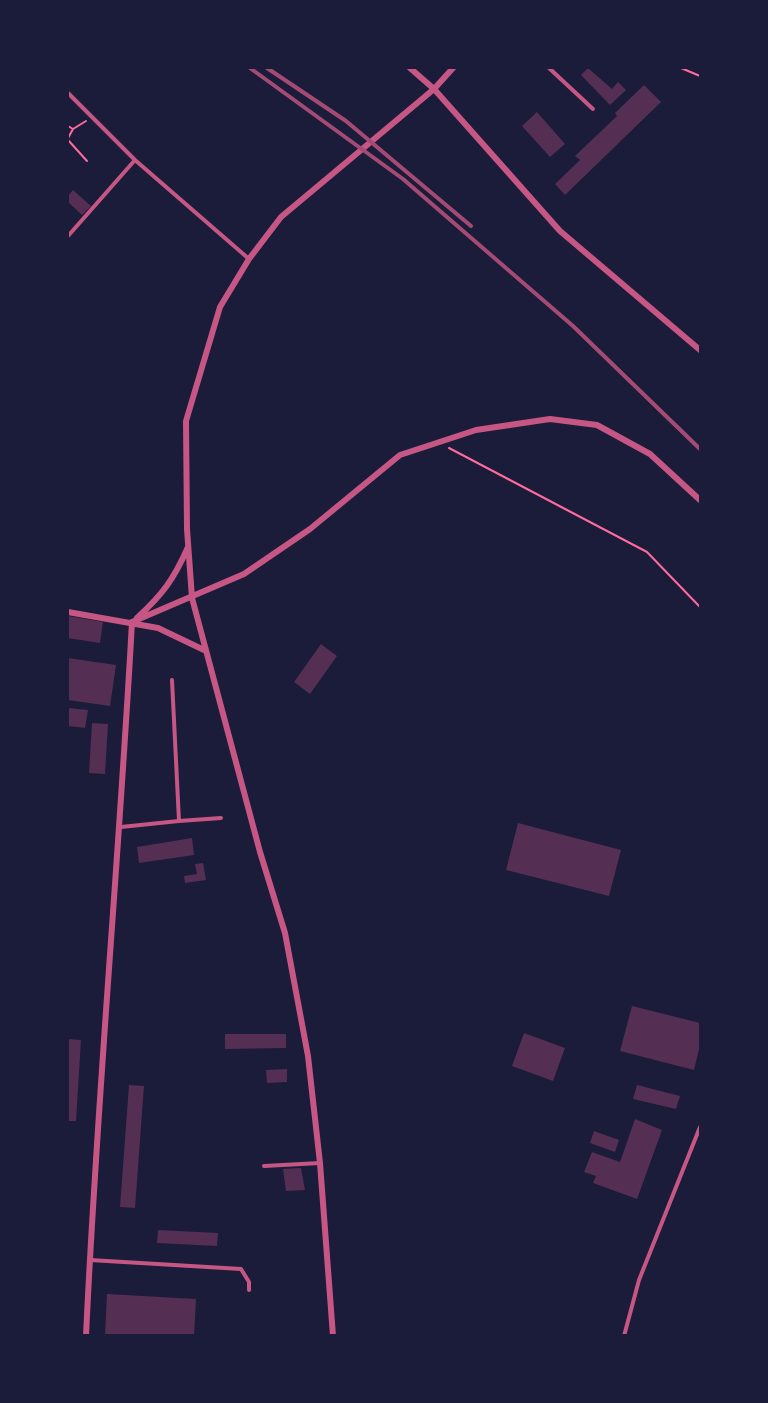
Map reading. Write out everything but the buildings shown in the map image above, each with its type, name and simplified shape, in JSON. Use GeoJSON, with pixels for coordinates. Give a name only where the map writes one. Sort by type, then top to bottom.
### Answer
{"type":"FeatureCollection","features":[{"type":"Feature","properties":{"kind":"street"},"geometry":{"type":"LineString","coordinates":[[410,68],[434,89],[560,231],[700,350]]}},
{"type":"Feature","properties":{"kind":"street"},"geometry":{"type":"LineString","coordinates":[[333,1335],[320,1163],[308,1056],[285,933],[260,852],[213,673],[204,650],[192,598],[186,421],[219,307],[249,259],[281,217],[434,89],[453,68]]}},
{"type":"Feature","properties":{"kind":"street"},"geometry":{"type":"LineString","coordinates":[[132,622],[244,574],[284,548],[400,455],[476,430],[550,419],[597,425],[650,454],[700,500]]}},
{"type":"Feature","properties":{"kind":"street"},"geometry":{"type":"LineString","coordinates":[[86,1335],[89,1260],[121,827],[132,622],[164,594],[174,579],[189,545]]}},
{"type":"Feature","properties":{"kind":"street"},"geometry":{"type":"LineString","coordinates":[[68,612],[132,622],[180,636],[204,650]]}},
{"type":"Feature","properties":{"kind":"lane"},"geometry":{"type":"LineString","coordinates":[[549,68],[593,109]]}},
{"type":"Feature","properties":{"kind":"lane"},"geometry":{"type":"LineString","coordinates":[[68,93],[94,116],[135,160],[249,259]]}},
{"type":"Feature","properties":{"kind":"lane"},"geometry":{"type":"LineString","coordinates":[[68,236],[135,160]]}},
{"type":"Feature","properties":{"kind":"lane"},"geometry":{"type":"LineString","coordinates":[[172,680],[179,821]]}},
{"type":"Feature","properties":{"kind":"lane"},"geometry":{"type":"LineString","coordinates":[[121,827],[221,818]]}},
{"type":"Feature","properties":{"kind":"lane"},"geometry":{"type":"LineString","coordinates":[[624,1335],[639,1280],[700,1127]]}},
{"type":"Feature","properties":{"kind":"lane"},"geometry":{"type":"LineString","coordinates":[[264,1166],[320,1163]]}},
{"type":"Feature","properties":{"kind":"lane"},"geometry":{"type":"LineString","coordinates":[[89,1260],[241,1269],[249,1282],[249,1290]]}},
{"type":"Feature","properties":{"kind":"path"},"geometry":{"type":"LineString","coordinates":[[681,68],[700,76]]}},
{"type":"Feature","properties":{"kind":"path"},"geometry":{"type":"LineString","coordinates":[[87,161],[68,139],[73,129],[94,116]]}},
{"type":"Feature","properties":{"kind":"path"},"geometry":{"type":"LineString","coordinates":[[68,126],[73,129]]}},
{"type":"Feature","properties":{"kind":"path"},"geometry":{"type":"LineString","coordinates":[[440,441],[485,470],[646,552],[700,607]]}},
{"type":"Feature","properties":{"kind":"railway"},"geometry":{"type":"LineString","coordinates":[[250,68],[403,179],[573,326],[700,449]]}},
{"type":"Feature","properties":{"kind":"railway"},"geometry":{"type":"LineString","coordinates":[[267,68],[346,121],[471,226]]}}]}
